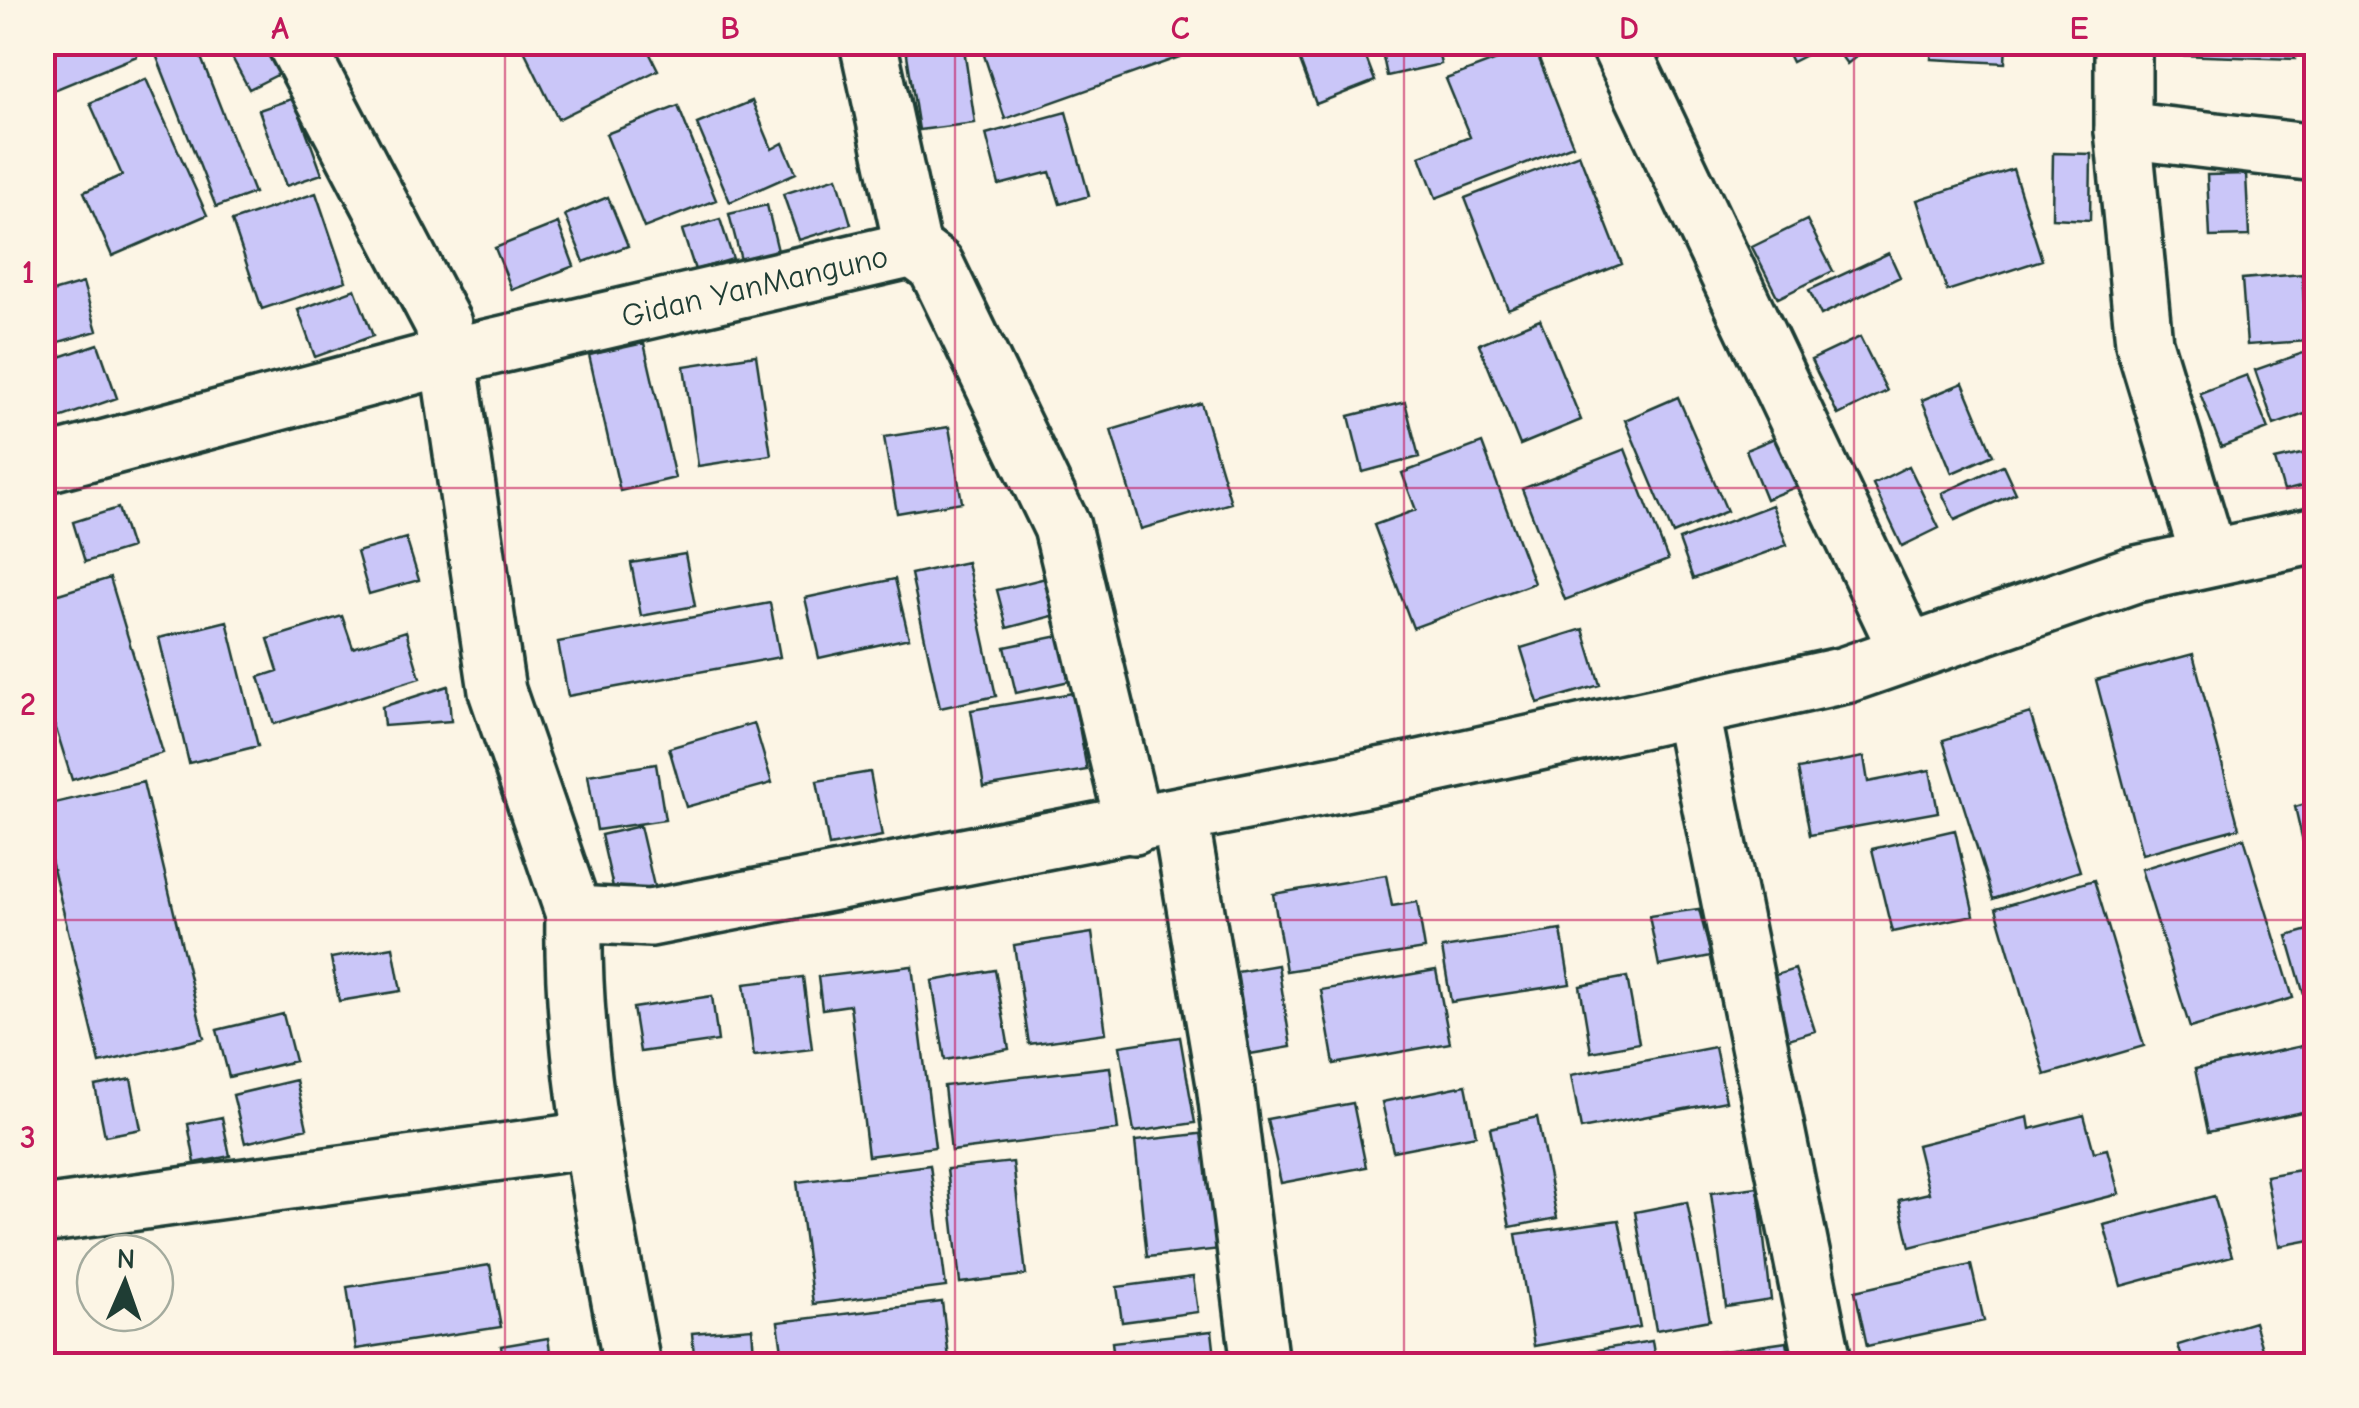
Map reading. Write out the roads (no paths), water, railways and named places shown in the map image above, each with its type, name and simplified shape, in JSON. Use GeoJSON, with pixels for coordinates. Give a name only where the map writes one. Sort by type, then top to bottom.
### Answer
{"type":"FeatureCollection","features":[{"type":"Feature","properties":{"kind":"street"},"geometry":{"type":"LineString","coordinates":[[295,42],[444,324],[496,691],[574,914],[573,974],[588,1140],[632,1366]]}},
{"type":"Feature","properties":{"kind":"street","name":"Gidan YanManguno"},"geometry":{"type":"LineString","coordinates":[[42,465],[448,357],[913,249],[868,42]]}},
{"type":"Feature","properties":{"kind":"street"},"geometry":{"type":"LineString","coordinates":[[1618,42],[1908,652]]}},
{"type":"Feature","properties":{"kind":"street"},"geometry":{"type":"LineString","coordinates":[[2123,42],[2122,130],[2144,342],[2208,558]]}},
{"type":"Feature","properties":{"kind":"street"},"geometry":{"type":"LineString","coordinates":[[2122,130],[2316,152]]}},
{"type":"Feature","properties":{"kind":"street"},"geometry":{"type":"LineString","coordinates":[[913,249],[936,266],[1062,527],[1157,822],[1225,1084],[1260,1366]]}},
{"type":"Feature","properties":{"kind":"street"},"geometry":{"type":"LineString","coordinates":[[574,914],[650,918],[1157,822],[1691,709],[1844,675],[2132,576],[2316,536]]}},
{"type":"Feature","properties":{"kind":"street"},"geometry":{"type":"LineString","coordinates":[[1691,709],[1824,1366]]}},
{"type":"Feature","properties":{"kind":"street"},"geometry":{"type":"LineString","coordinates":[[42,1215],[588,1140]]}}]}
